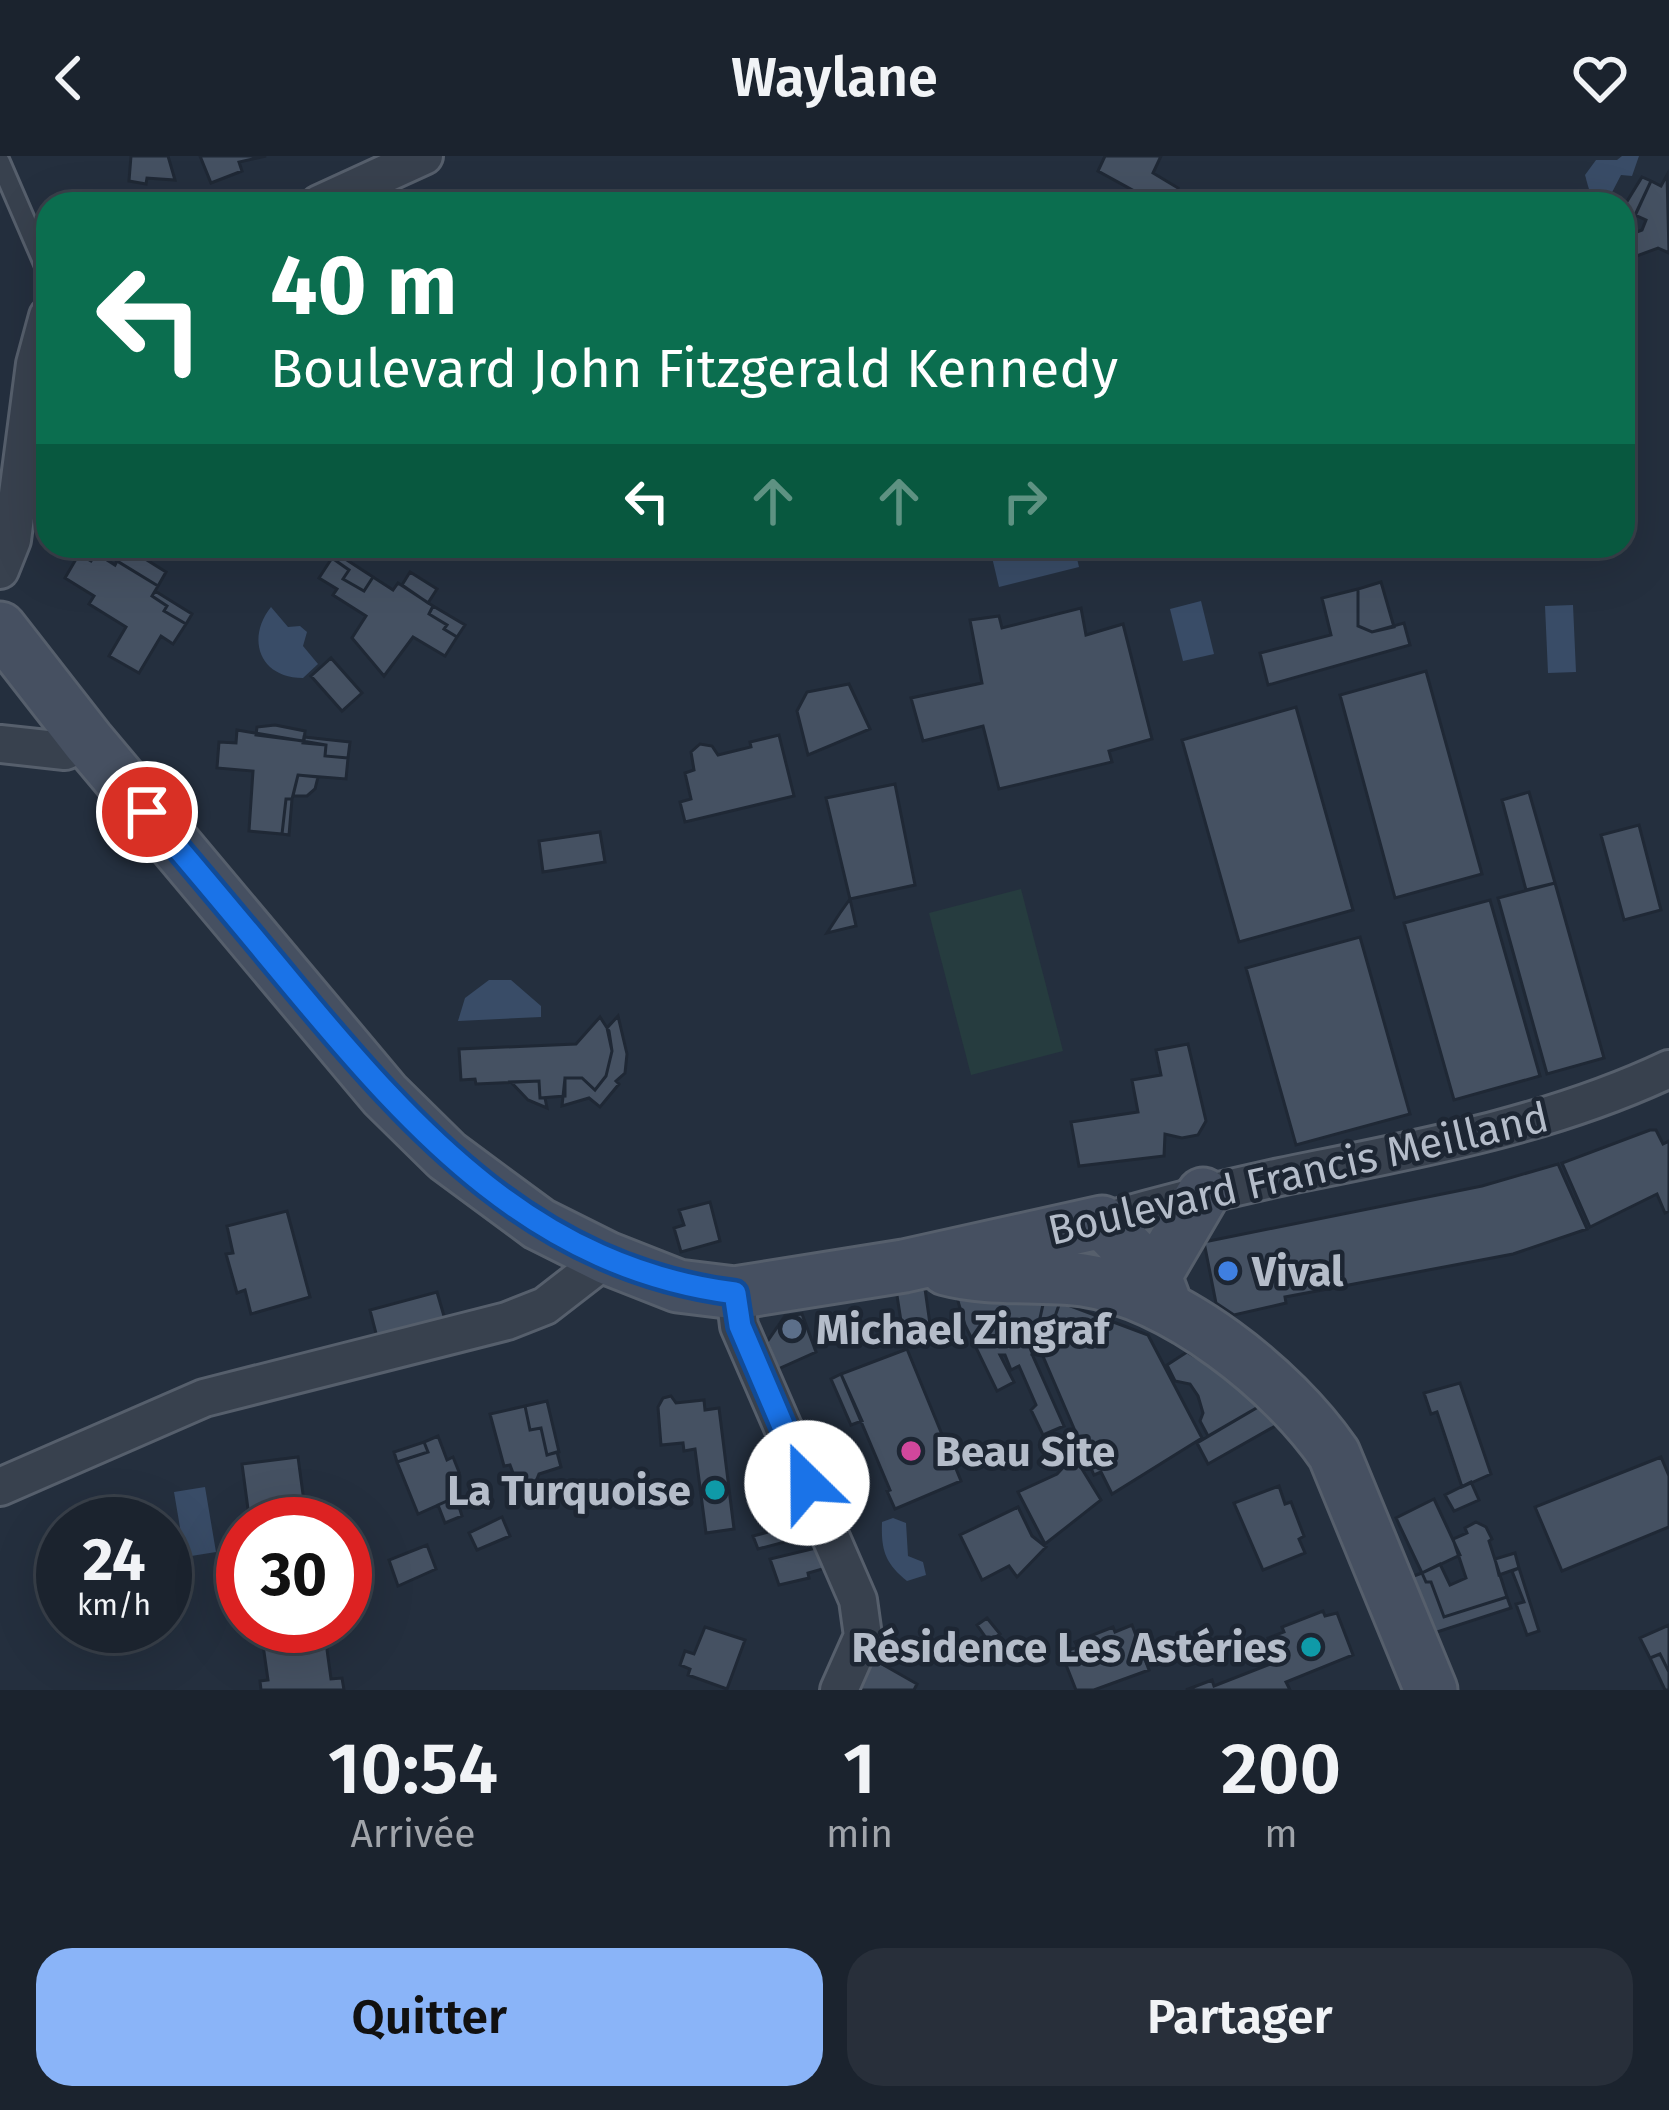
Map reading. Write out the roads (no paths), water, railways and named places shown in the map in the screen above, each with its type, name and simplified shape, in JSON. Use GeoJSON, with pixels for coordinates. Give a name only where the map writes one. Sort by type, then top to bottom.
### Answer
{"type":"FeatureCollection","features":[{"type":"Feature","properties":{"kind":"street"},"geometry":{"type":"LineString","coordinates":[[345,192],[424,156]]}},
{"type":"Feature","properties":{"kind":"street"},"geometry":{"type":"LineString","coordinates":[[0,570],[12,540],[36,360]]}},
{"type":"Feature","properties":{"kind":"street","name":"Boulevard Francis Meilland"},"geometry":{"type":"LineString","coordinates":[[0,628],[88,741],[385,1095],[447,1156],[538,1224],[678,1286],[735,1293],[922,1262],[1203,1194],[1438,1145],[1544,1117],[1669,1069]]}},
{"type":"Feature","properties":{"kind":"street"},"geometry":{"type":"LineString","coordinates":[[0,744],[65,751],[88,741]]}},
{"type":"Feature","properties":{"kind":"street"},"geometry":{"type":"LineString","coordinates":[[1161,1292],[1203,1194]]}},
{"type":"Feature","properties":{"kind":"street"},"geometry":{"type":"LineString","coordinates":[[1086,1225],[1086,1280]]}},
{"type":"Feature","properties":{"kind":"street"},"geometry":{"type":"LineString","coordinates":[[1086,1225],[1254,1366],[1311,1421],[1334,1454],[1431,1690]]}},
{"type":"Feature","properties":{"kind":"street"},"geometry":{"type":"LineString","coordinates":[[0,1487],[204,1398],[507,1322],[545,1306],[607,1258]]}},
{"type":"Feature","properties":{"kind":"street"},"geometry":{"type":"LineString","coordinates":[[922,1262],[968,1275],[1086,1280],[1161,1292]]}},
{"type":"Feature","properties":{"kind":"street"},"geometry":{"type":"LineString","coordinates":[[735,1293],[740,1326],[873,1634],[839,1690]]}},
{"type":"Feature","properties":{"kind":"lane"},"geometry":{"type":"LineString","coordinates":[[0,162],[36,245]]}},
{"type":"Feature","properties":{"kind":"water"},"geometry":{"type":"Polygon","coordinates":[[[1639,156],[1632,176],[1621,175],[1612,192],[1590,192],[1585,175],[1596,160],[1639,156]]]}},
{"type":"Feature","properties":{"kind":"water"},"geometry":{"type":"Polygon","coordinates":[[[992,558],[1077,558],[1079,567],[999,587],[992,558]]]}},
{"type":"Feature","properties":{"kind":"water"},"geometry":{"type":"Polygon","coordinates":[[[1201,601],[1214,654],[1183,661],[1170,609],[1201,601]]]}},
{"type":"Feature","properties":{"kind":"water"},"geometry":{"type":"Polygon","coordinates":[[[1573,605],[1576,672],[1548,673],[1545,606],[1573,605]]]}},
{"type":"Feature","properties":{"kind":"water"},"geometry":{"type":"Polygon","coordinates":[[[271,607],[288,627],[300,626],[307,632],[303,646],[318,664],[303,678],[276,671],[261,654],[259,631],[271,607]]]}},
{"type":"Feature","properties":{"kind":"water"},"geometry":{"type":"Polygon","coordinates":[[[489,980],[511,980],[541,1006],[541,1017],[458,1021],[465,998],[489,980]]]}},
{"type":"Feature","properties":{"kind":"water"},"geometry":{"type":"Polygon","coordinates":[[[205,1487],[216,1552],[192,1556],[192,1497],[175,1497],[174,1492],[205,1487]]]}},
{"type":"Feature","properties":{"kind":"water"},"geometry":{"type":"Polygon","coordinates":[[[893,1518],[906,1523],[908,1556],[923,1562],[926,1575],[907,1581],[889,1562],[882,1522],[893,1518]]]}},
{"type":"Feature","properties":{"kind":"place","name":"Vival"},"geometry":{"type":"Point","coordinates":[1228,1271]}},
{"type":"Feature","properties":{"kind":"place","name":"Michael Zingraf"},"geometry":{"type":"Point","coordinates":[792,1329]}},
{"type":"Feature","properties":{"kind":"place","name":"Beau Site"},"geometry":{"type":"Point","coordinates":[911,1451]}},
{"type":"Feature","properties":{"kind":"place","name":"La Turquoise"},"geometry":{"type":"Point","coordinates":[715,1490]}},
{"type":"Feature","properties":{"kind":"place","name":"Résidence Les Astéries"},"geometry":{"type":"Point","coordinates":[1311,1647]}}]}
